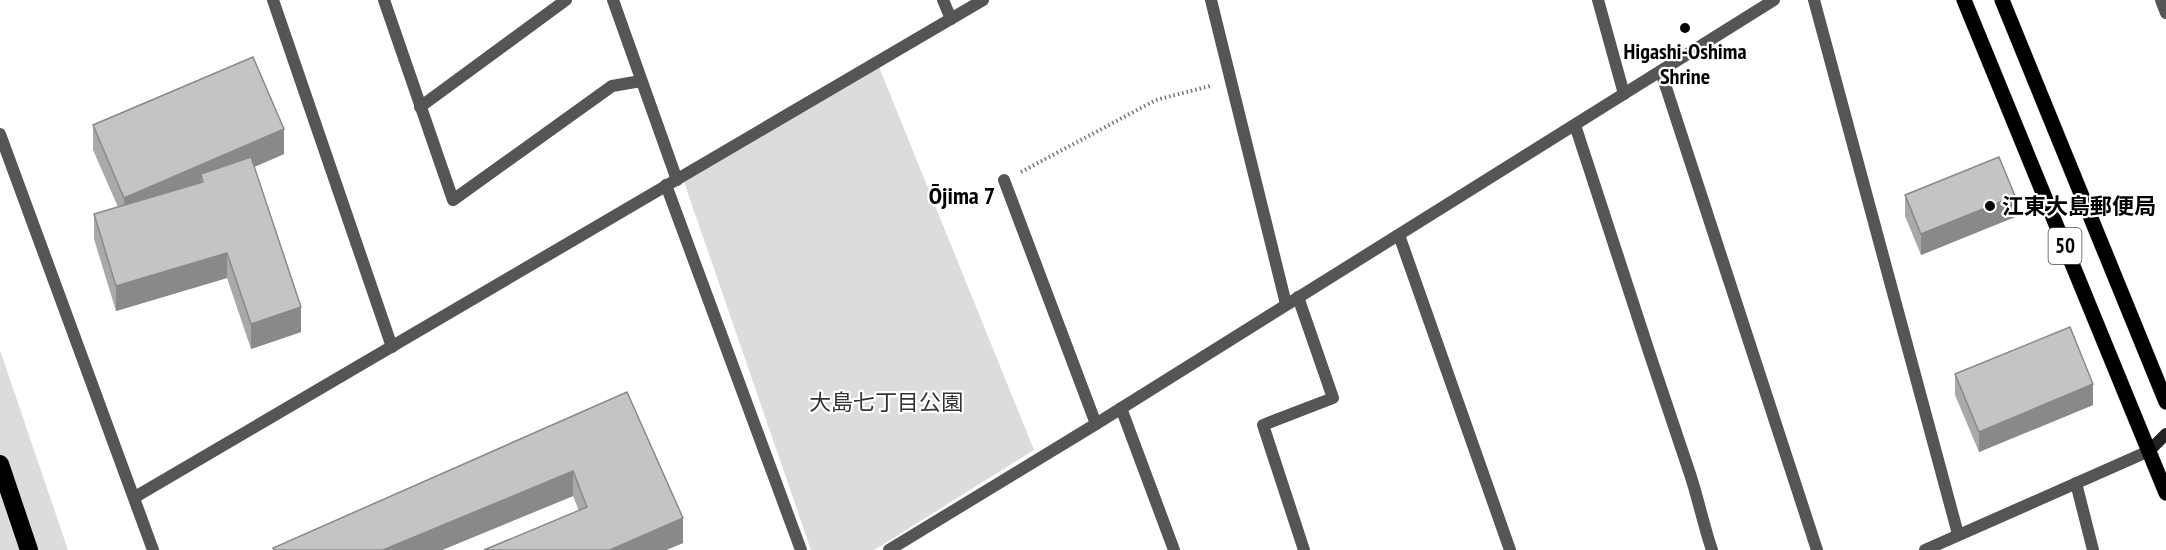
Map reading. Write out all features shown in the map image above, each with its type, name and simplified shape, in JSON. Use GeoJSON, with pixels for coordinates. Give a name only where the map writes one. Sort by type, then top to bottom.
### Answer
{"type":"FeatureCollection","features":[{"type":"Feature","properties":{"kind":"highway"},"geometry":{"type":"LineString","coordinates":[[0,464],[29,550]]}},
{"type":"Feature","properties":{"kind":"main road","name":"50"},"geometry":{"type":"LineString","coordinates":[[1964,0],[2166,493]]}},
{"type":"Feature","properties":{"kind":"main road","name":"50"},"geometry":{"type":"LineString","coordinates":[[2002,0],[2166,402]]}},
{"type":"Feature","properties":{"kind":"street"},"geometry":{"type":"LineString","coordinates":[[273,0],[392,347]]}},
{"type":"Feature","properties":{"kind":"street"},"geometry":{"type":"LineString","coordinates":[[420,106],[566,0]]}},
{"type":"Feature","properties":{"kind":"street"},"geometry":{"type":"LineString","coordinates":[[613,0],[672,182],[801,550]]}},
{"type":"Feature","properties":{"kind":"street"},"geometry":{"type":"LineString","coordinates":[[944,0],[951,19]]}},
{"type":"Feature","properties":{"kind":"street"},"geometry":{"type":"LineString","coordinates":[[135,497],[983,0]]}},
{"type":"Feature","properties":{"kind":"street"},"geometry":{"type":"LineString","coordinates":[[1211,0],[1286,304]]}},
{"type":"Feature","properties":{"kind":"street"},"geometry":{"type":"LineString","coordinates":[[1598,0],[1624,94]]}},
{"type":"Feature","properties":{"kind":"street"},"geometry":{"type":"LineString","coordinates":[[889,550],[1096,424],[1773,0]]}},
{"type":"Feature","properties":{"kind":"street"},"geometry":{"type":"LineString","coordinates":[[1814,0],[1954,541]]}},
{"type":"Feature","properties":{"kind":"street"},"geometry":{"type":"LineString","coordinates":[[2161,0],[2166,13]]}},
{"type":"Feature","properties":{"kind":"street"},"geometry":{"type":"LineString","coordinates":[[387,1],[453,200],[612,86],[641,81]]}},
{"type":"Feature","properties":{"kind":"street"},"geometry":{"type":"LineString","coordinates":[[1661,72],[1817,550]]}},
{"type":"Feature","properties":{"kind":"street"},"geometry":{"type":"LineString","coordinates":[[1575,125],[1690,475],[1702,523],[1712,550]]}},
{"type":"Feature","properties":{"kind":"street"},"geometry":{"type":"LineString","coordinates":[[0,134],[153,550]]}},
{"type":"Feature","properties":{"kind":"street"},"geometry":{"type":"LineString","coordinates":[[1004,180],[1096,424]]}},
{"type":"Feature","properties":{"kind":"street"},"geometry":{"type":"LineString","coordinates":[[1399,235],[1510,550]]}},
{"type":"Feature","properties":{"kind":"street"},"geometry":{"type":"LineString","coordinates":[[1298,297],[1333,398],[1263,425],[1304,550]]}},
{"type":"Feature","properties":{"kind":"street"},"geometry":{"type":"LineString","coordinates":[[1121,408],[1174,550]]}},
{"type":"Feature","properties":{"kind":"street"},"geometry":{"type":"LineString","coordinates":[[1925,550],[1954,541],[2149,451],[2166,434]]}},
{"type":"Feature","properties":{"kind":"street"},"geometry":{"type":"LineString","coordinates":[[2076,483],[2093,550]]}},
{"type":"Feature","properties":{"kind":"path"},"geometry":{"type":"LineString","coordinates":[[1004,180],[1156,100],[1231,80]]}},
{"type":"Feature","properties":{"kind":"green space","name":"大島七丁目公園"},"geometry":{"type":"Polygon","coordinates":[[[879,67],[1034,450],[874,550],[811,550],[684,182],[879,67]]]}},
{"type":"Feature","properties":{"kind":"green space"},"geometry":{"type":"Polygon","coordinates":[[[0,350],[68,550],[0,550],[0,350]]]}},
{"type":"Feature","properties":{"kind":"building"},"geometry":{"type":"Polygon","coordinates":[[[253,57],[284,129],[124,198],[93,125],[253,57]]]}},
{"type":"Feature","properties":{"kind":"building"},"geometry":{"type":"Polygon","coordinates":[[[251,157],[301,307],[251,324],[227,253],[116,286],[94,214],[203,182],[201,174],[251,157]]]}},
{"type":"Feature","properties":{"kind":"building"},"geometry":{"type":"Polygon","coordinates":[[[1999,157],[2015,196],[1921,234],[1905,195],[1999,157]]]}},
{"type":"Feature","properties":{"kind":"building"},"geometry":{"type":"Polygon","coordinates":[[[2070,327],[2093,384],[1979,432],[1955,374],[2070,327]]]}},
{"type":"Feature","properties":{"kind":"building"},"geometry":{"type":"Polygon","coordinates":[[[627,392],[683,518],[610,550],[484,550],[587,507],[573,471],[383,550],[274,550],[273,548],[627,392]]]}},
{"type":"Feature","properties":{"kind":"place","name":"Higashi-Oshima Shrine"},"geometry":{"type":"Point","coordinates":[1685,28]}},
{"type":"Feature","properties":{"kind":"place","name":"江東大島郵便局"},"geometry":{"type":"Point","coordinates":[1990,206]}},
{"type":"Feature","properties":{"kind":"district","name":"Ōjima 7"},"geometry":{"type":"Point","coordinates":[962,196]}}]}
